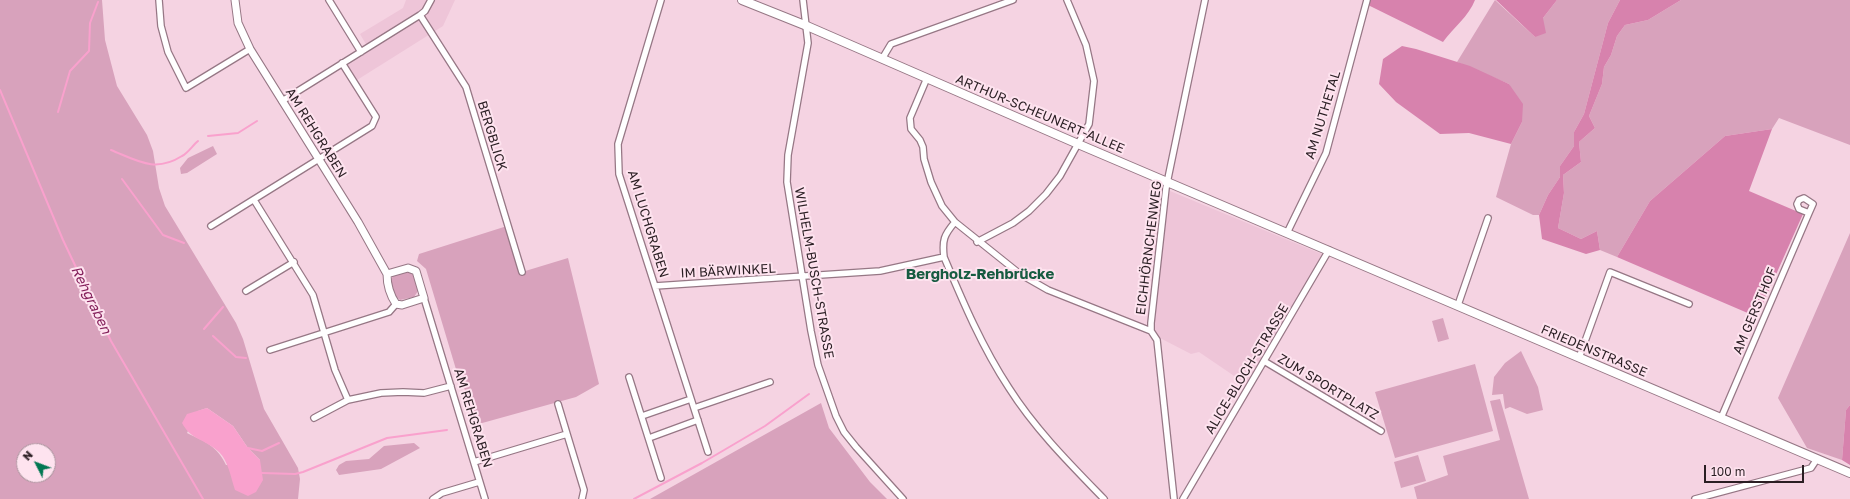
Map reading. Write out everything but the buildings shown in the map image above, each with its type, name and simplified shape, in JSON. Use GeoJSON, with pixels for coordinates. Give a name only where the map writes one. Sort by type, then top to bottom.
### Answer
{"type":"FeatureCollection","features":[{"type":"Feature","properties":{"kind":"main road","name":"ARTHUR-SCHEUNERT-ALLEE"},"geometry":{"type":"LineString","coordinates":[[742,0],[807,26],[1078,144],[1329,250]]}},
{"type":"Feature","properties":{"kind":"main road","name":"FRIEDENSTRASSE"},"geometry":{"type":"LineString","coordinates":[[1329,250],[1850,473]]}},
{"type":"Feature","properties":{"kind":"street"},"geometry":{"type":"LineString","coordinates":[[159,0],[162,26],[168,52],[186,88],[250,49]]}},
{"type":"Feature","properties":{"kind":"street","name":"AM REHGRABEN"},"geometry":{"type":"LineString","coordinates":[[235,0],[238,23],[250,49],[319,160],[387,274],[387,280],[392,298],[396,304]]}},
{"type":"Feature","properties":{"kind":"street"},"geometry":{"type":"LineString","coordinates":[[329,0],[361,52]]}},
{"type":"Feature","properties":{"kind":"street"},"geometry":{"type":"LineString","coordinates":[[282,101],[420,15],[425,11],[430,0]]}},
{"type":"Feature","properties":{"kind":"street","name":"AM LUCHGRABEN"},"geometry":{"type":"LineString","coordinates":[[661,0],[618,144],[619,174],[708,452]]}},
{"type":"Feature","properties":{"kind":"street","name":"WILHELM-BUSCH-STRASSE"},"geometry":{"type":"LineString","coordinates":[[803,0],[804,17],[809,37],[808,51],[788,155],[788,182],[801,277],[818,365],[836,416],[844,432],[903,499]]}},
{"type":"Feature","properties":{"kind":"street"},"geometry":{"type":"LineString","coordinates":[[882,59],[890,44],[1013,0]]}},
{"type":"Feature","properties":{"kind":"street"},"geometry":{"type":"LineString","coordinates":[[978,242],[1013,222],[1032,208],[1046,194],[1060,176],[1088,124],[1094,81],[1086,45],[1067,0]]}},
{"type":"Feature","properties":{"kind":"street","name":"EICHHÖRNCHENWEG"},"geometry":{"type":"LineString","coordinates":[[1174,499],[1157,340],[1151,331],[1161,227],[1168,181],[1205,0]]}},
{"type":"Feature","properties":{"kind":"street","name":"AM NUTHETAL"},"geometry":{"type":"LineString","coordinates":[[1287,233],[1326,153],[1367,0]]}},
{"type":"Feature","properties":{"kind":"street","name":"BERGBLICK"},"geometry":{"type":"LineString","coordinates":[[420,15],[466,87],[522,272]]}},
{"type":"Feature","properties":{"kind":"street"},"geometry":{"type":"LineString","coordinates":[[211,226],[372,126],[376,117],[342,63]]}},
{"type":"Feature","properties":{"kind":"street"},"geometry":{"type":"LineString","coordinates":[[927,78],[910,118],[911,129],[920,140],[923,147],[924,159],[936,194],[942,206],[955,222],[978,242],[1020,274],[1048,290],[1151,331]]}},
{"type":"Feature","properties":{"kind":"street"},"geometry":{"type":"LineString","coordinates":[[254,200],[294,262],[313,295],[334,370],[348,400]]}},
{"type":"Feature","properties":{"kind":"street","name":"AM GERSTHOF"},"geometry":{"type":"LineString","coordinates":[[1721,418],[1809,213]]}},
{"type":"Feature","properties":{"kind":"street"},"geometry":{"type":"LineString","coordinates":[[1458,305],[1488,218]]}},
{"type":"Feature","properties":{"kind":"street"},"geometry":{"type":"LineString","coordinates":[[955,222],[945,233],[943,247],[944,256],[989,355],[1009,389],[1041,433],[1104,499]]}},
{"type":"Feature","properties":{"kind":"street","name":"ALICE-BLOCH-STRASSE"},"geometry":{"type":"LineString","coordinates":[[1183,499],[1329,250]]}},
{"type":"Feature","properties":{"kind":"street","name":"IM BÄRWINKEL"},"geometry":{"type":"LineString","coordinates":[[655,286],[880,271],[944,256]]}},
{"type":"Feature","properties":{"kind":"street"},"geometry":{"type":"LineString","coordinates":[[246,291],[294,262]]}},
{"type":"Feature","properties":{"kind":"street","name":"AM REHGRABEN"},"geometry":{"type":"LineString","coordinates":[[387,274],[408,268],[416,271],[485,499]]}},
{"type":"Feature","properties":{"kind":"street"},"geometry":{"type":"LineString","coordinates":[[1579,358],[1610,272],[1689,304]]}},
{"type":"Feature","properties":{"kind":"street"},"geometry":{"type":"LineString","coordinates":[[270,350],[389,312],[396,304],[402,305],[424,298]]}},
{"type":"Feature","properties":{"kind":"street","name":"ZUM SPORTPLATZ"},"geometry":{"type":"LineString","coordinates":[[1264,361],[1381,432]]}},
{"type":"Feature","properties":{"kind":"street"},"geometry":{"type":"LineString","coordinates":[[629,377],[650,438],[661,478]]}},
{"type":"Feature","properties":{"kind":"street"},"geometry":{"type":"LineString","coordinates":[[694,408],[770,382]]}},
{"type":"Feature","properties":{"kind":"street"},"geometry":{"type":"LineString","coordinates":[[314,418],[348,400],[380,393],[403,392],[424,394],[450,386]]}},
{"type":"Feature","properties":{"kind":"street"},"geometry":{"type":"LineString","coordinates":[[642,416],[691,399]]}},
{"type":"Feature","properties":{"kind":"street"},"geometry":{"type":"LineString","coordinates":[[558,404],[584,490],[582,499]]}},
{"type":"Feature","properties":{"kind":"street"},"geometry":{"type":"LineString","coordinates":[[650,438],[698,420]]}},
{"type":"Feature","properties":{"kind":"street"},"geometry":{"type":"LineString","coordinates":[[474,462],[567,434]]}},
{"type":"Feature","properties":{"kind":"street"},"geometry":{"type":"LineString","coordinates":[[1695,499],[1811,468],[1817,459]]}},
{"type":"Feature","properties":{"kind":"street"},"geometry":{"type":"LineString","coordinates":[[433,499],[442,493],[479,482]]}},
{"type":"Feature","properties":{"kind":"shaded area"},"geometry":{"type":"Polygon","coordinates":[[[0,0],[102,0],[105,40],[117,86],[147,135],[153,151],[159,188],[165,206],[236,323],[243,339],[264,409],[298,468],[300,479],[298,499],[0,499],[0,0]],[[207,408],[198,411],[187,433],[215,449],[226,465],[260,460],[248,448],[233,426],[207,408]]]}},
{"type":"Feature","properties":{"kind":"shaded area"},"geometry":{"type":"Polygon","coordinates":[[[406,0],[455,0],[443,26],[357,80],[348,65],[370,51],[360,34],[403,8],[406,0]]]}},
{"type":"Feature","properties":{"kind":"shaded area"},"geometry":{"type":"Polygon","coordinates":[[[1368,0],[1475,0],[1465,17],[1443,42],[1368,5],[1368,0]]]}},
{"type":"Feature","properties":{"kind":"shaded area"},"geometry":{"type":"Polygon","coordinates":[[[1495,0],[1535,37],[1543,18],[1557,0],[1620,0],[1608,23],[1584,114],[1574,132],[1574,146],[1560,166],[1560,177],[1548,195],[1539,215],[1533,215],[1496,197],[1511,144],[1522,122],[1509,84],[1457,62],[1495,0]]]}},
{"type":"Feature","properties":{"kind":"shaded area"},"geometry":{"type":"Polygon","coordinates":[[[1496,0],[1557,0],[1543,18],[1546,33],[1535,37],[1496,0]]]}},
{"type":"Feature","properties":{"kind":"shaded area"},"geometry":{"type":"Polygon","coordinates":[[[1620,0],[1681,0],[1648,20],[1625,25],[1617,36],[1611,55],[1604,67],[1602,84],[1589,116],[1595,128],[1579,142],[1581,162],[1563,175],[1564,193],[1558,228],[1581,239],[1597,231],[1600,250],[1586,254],[1542,239],[1539,215],[1548,195],[1560,177],[1560,166],[1574,146],[1574,132],[1584,114],[1608,23],[1620,0]]]}},
{"type":"Feature","properties":{"kind":"shaded area"},"geometry":{"type":"Polygon","coordinates":[[[1681,0],[1850,0],[1850,145],[1779,118],[1772,129],[1725,136],[1650,201],[1617,257],[1600,250],[1597,231],[1581,239],[1558,228],[1564,193],[1563,175],[1581,162],[1579,142],[1595,128],[1589,116],[1602,84],[1604,67],[1611,55],[1617,36],[1625,25],[1648,20],[1681,0]]]}},
{"type":"Feature","properties":{"kind":"shaded area"},"geometry":{"type":"Polygon","coordinates":[[[1402,46],[1470,66],[1509,84],[1523,104],[1522,122],[1511,144],[1469,133],[1440,134],[1396,102],[1379,84],[1383,59],[1402,46]]]}},
{"type":"Feature","properties":{"kind":"shaded area"},"geometry":{"type":"Polygon","coordinates":[[[1772,129],[1749,191],[1803,214],[1757,317],[1617,257],[1650,201],[1725,136],[1772,129]]]}},
{"type":"Feature","properties":{"kind":"shaded area"},"geometry":{"type":"Polygon","coordinates":[[[213,146],[217,154],[187,173],[181,174],[180,168],[188,158],[213,146]]]}},
{"type":"Feature","properties":{"kind":"shaded area"},"geometry":{"type":"Polygon","coordinates":[[[1170,191],[1324,255],[1246,384],[1199,352],[1191,354],[1160,338],[1154,329],[1164,227],[1170,191]]]}},
{"type":"Feature","properties":{"kind":"shaded area"},"geometry":{"type":"Polygon","coordinates":[[[507,226],[522,272],[568,258],[599,384],[576,397],[475,425],[465,390],[458,376],[426,269],[417,261],[419,254],[507,226]]]}},
{"type":"Feature","properties":{"kind":"shaded area"},"geometry":{"type":"Polygon","coordinates":[[[1850,233],[1850,405],[1846,410],[1842,460],[1807,448],[1778,398],[1850,233]]]}},
{"type":"Feature","properties":{"kind":"shaded area"},"geometry":{"type":"Polygon","coordinates":[[[408,271],[413,275],[418,291],[414,297],[400,300],[395,296],[391,280],[393,276],[408,271]]]}},
{"type":"Feature","properties":{"kind":"shaded area"},"geometry":{"type":"Polygon","coordinates":[[[1443,318],[1449,339],[1438,342],[1432,321],[1443,318]]]}},
{"type":"Feature","properties":{"kind":"shaded area"},"geometry":{"type":"Polygon","coordinates":[[[1521,351],[1538,387],[1543,410],[1527,414],[1510,407],[1505,409],[1503,394],[1492,395],[1494,377],[1505,363],[1521,351]]]}},
{"type":"Feature","properties":{"kind":"shaded area"},"geometry":{"type":"Polygon","coordinates":[[[1475,364],[1493,431],[1395,458],[1375,392],[1475,364]]]}},
{"type":"Feature","properties":{"kind":"shaded area"},"geometry":{"type":"Polygon","coordinates":[[[1500,399],[1529,499],[1417,499],[1414,487],[1448,475],[1443,456],[1500,440],[1490,401],[1500,399]]]}},
{"type":"Feature","properties":{"kind":"shaded area"},"geometry":{"type":"Polygon","coordinates":[[[821,403],[829,428],[870,482],[887,499],[650,499],[821,403]]]}},
{"type":"Feature","properties":{"kind":"shaded area"},"geometry":{"type":"Polygon","coordinates":[[[1850,405],[1850,465],[1842,460],[1846,410],[1850,405]]]}},
{"type":"Feature","properties":{"kind":"shaded area"},"geometry":{"type":"Polygon","coordinates":[[[207,408],[233,426],[248,448],[260,460],[263,480],[256,492],[248,496],[235,490],[229,470],[222,455],[214,448],[190,433],[182,423],[187,414],[207,408]]]}},
{"type":"Feature","properties":{"kind":"shaded area"},"geometry":{"type":"Polygon","coordinates":[[[414,443],[420,448],[381,469],[339,475],[336,470],[339,465],[346,461],[369,459],[384,446],[414,443]]]}},
{"type":"Feature","properties":{"kind":"shaded area"},"geometry":{"type":"Polygon","coordinates":[[[1418,455],[1426,481],[1401,488],[1394,462],[1418,455]]]}},
{"type":"Feature","properties":{"kind":"waterway"},"geometry":{"type":"LineString","coordinates":[[58,112],[70,71],[89,51],[90,23],[98,2]]}},
{"type":"Feature","properties":{"kind":"waterway","name":"Rehgraben"},"geometry":{"type":"LineString","coordinates":[[0,90],[63,240],[111,341],[203,499]]}},
{"type":"Feature","properties":{"kind":"waterway"},"geometry":{"type":"LineString","coordinates":[[208,136],[238,133],[257,121]]}},
{"type":"Feature","properties":{"kind":"waterway"},"geometry":{"type":"LineString","coordinates":[[111,150],[146,164],[163,164],[184,155],[198,141]]}},
{"type":"Feature","properties":{"kind":"waterway"},"geometry":{"type":"LineString","coordinates":[[122,179],[163,235],[184,243]]}},
{"type":"Feature","properties":{"kind":"waterway"},"geometry":{"type":"LineString","coordinates":[[204,329],[223,307]]}},
{"type":"Feature","properties":{"kind":"waterway"},"geometry":{"type":"LineString","coordinates":[[213,336],[236,357],[246,358]]}},
{"type":"Feature","properties":{"kind":"waterway"},"geometry":{"type":"LineString","coordinates":[[634,499],[702,463],[765,426],[809,394]]}},
{"type":"Feature","properties":{"kind":"waterway"},"geometry":{"type":"LineString","coordinates":[[262,473],[295,474],[387,438],[447,430]]}},
{"type":"Feature","properties":{"kind":"waterway"},"geometry":{"type":"LineString","coordinates":[[248,448],[262,451],[279,443]]}},
{"type":"Feature","properties":{"kind":"district","name":"Bergholz-Rehbrücke"},"geometry":{"type":"Point","coordinates":[980,274]}}]}
